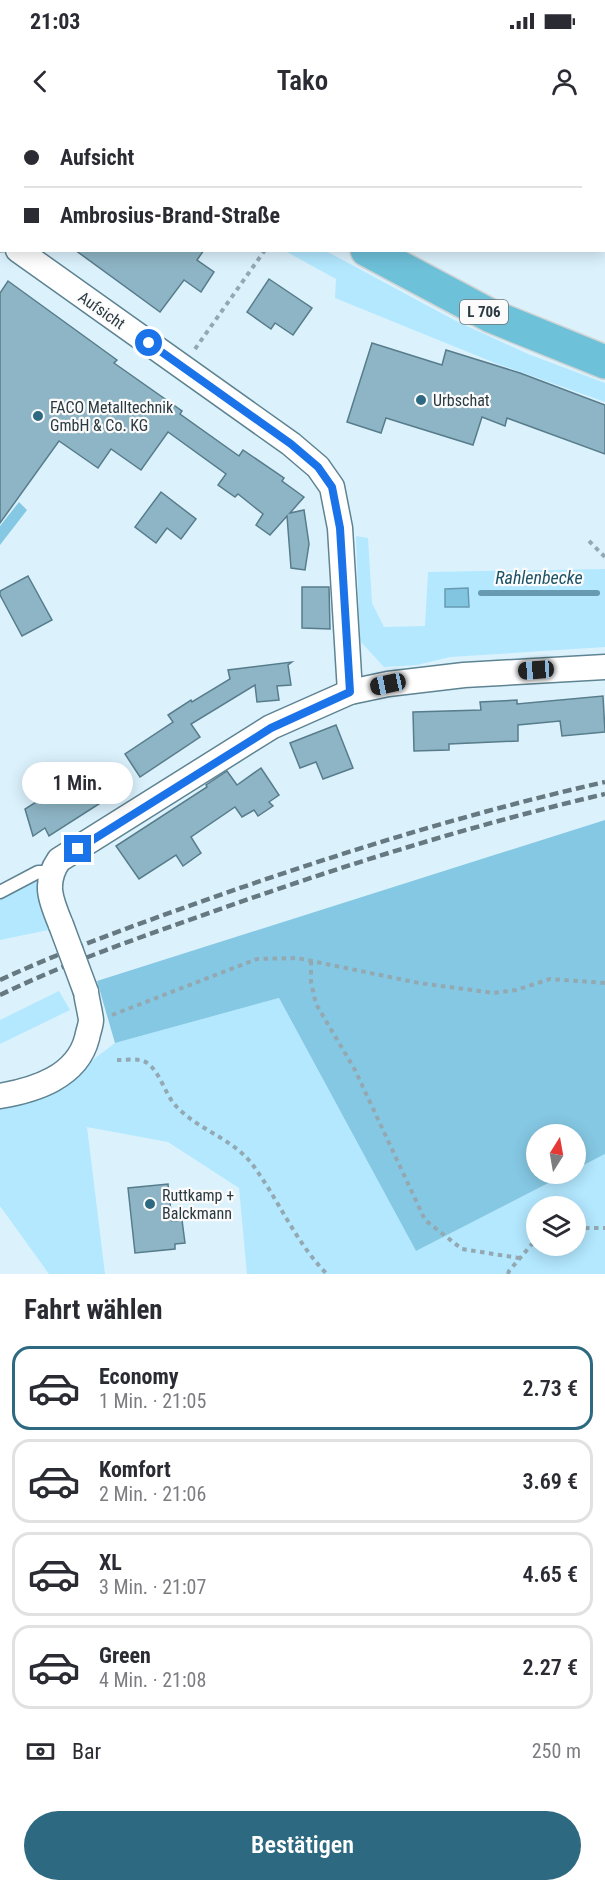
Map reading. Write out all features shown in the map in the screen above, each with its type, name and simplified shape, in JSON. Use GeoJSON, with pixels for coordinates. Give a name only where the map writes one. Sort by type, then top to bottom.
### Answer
{"type":"FeatureCollection","features":[{"type":"Feature","properties":{"kind":"main road","name":"L 706"},"geometry":{"type":"LineString","coordinates":[[371,252],[491,316],[605,362]]}},
{"type":"Feature","properties":{"kind":"street","name":"Aufsicht"},"geometry":{"type":"LineString","coordinates":[[21,252],[291,444],[318,467],[332,487],[340,528],[350,692]]}},
{"type":"Feature","properties":{"kind":"street"},"geometry":{"type":"LineString","coordinates":[[0,1096],[24,1092],[52,1081],[69,1068],[83,1048],[91,1021],[86,992],[55,909],[49,881],[51,872],[59,860],[271,728],[350,692],[388,684],[464,675],[605,667]]}},
{"type":"Feature","properties":{"kind":"lane"},"geometry":{"type":"LineString","coordinates":[[0,892],[38,872],[51,872]]}},
{"type":"Feature","properties":{"kind":"path"},"geometry":{"type":"LineString","coordinates":[[182,367],[264,252]]}},
{"type":"Feature","properties":{"kind":"path"},"geometry":{"type":"LineString","coordinates":[[589,541],[605,557]]}},
{"type":"Feature","properties":{"kind":"path"},"geometry":{"type":"LineString","coordinates":[[91,1021],[123,1012],[168,992],[257,959],[297,958],[419,983],[494,993],[516,990],[550,979],[605,983]]}},
{"type":"Feature","properties":{"kind":"path"},"geometry":{"type":"LineString","coordinates":[[311,961],[311,982],[316,1004],[355,1070],[425,1221],[462,1249],[519,1258]]}},
{"type":"Feature","properties":{"kind":"path"},"geometry":{"type":"LineString","coordinates":[[117,1060],[142,1060],[153,1068],[175,1106],[232,1144],[252,1164],[312,1259],[327,1274]]}},
{"type":"Feature","properties":{"kind":"path"},"geometry":{"type":"LineString","coordinates":[[586,1228],[605,1228]]}},
{"type":"Feature","properties":{"kind":"path"},"geometry":{"type":"LineString","coordinates":[[508,1274],[526,1250]]}},
{"type":"Feature","properties":{"kind":"shaded area"},"geometry":{"type":"Polygon","coordinates":[[[287,252],[328,252],[454,320],[528,354],[605,383],[605,402],[495,363],[335,298],[336,279],[287,252]]]}},
{"type":"Feature","properties":{"kind":"shaded area"},"geometry":{"type":"Polygon","coordinates":[[[19,502],[27,510],[0,545],[0,526],[19,502]]]}},
{"type":"Feature","properties":{"kind":"shaded area"},"geometry":{"type":"Polygon","coordinates":[[[356,536],[368,538],[372,603],[384,627],[425,626],[428,572],[605,569],[605,647],[450,657],[417,665],[384,667],[360,641],[356,536]]]}},
{"type":"Feature","properties":{"kind":"shaded area"},"geometry":{"type":"Polygon","coordinates":[[[468,588],[469,607],[445,607],[445,589],[468,588]]]}},
{"type":"Feature","properties":{"kind":"shaded area"},"geometry":{"type":"Polygon","coordinates":[[[605,820],[605,1154],[586,1164],[586,1124],[526,1124],[526,1184],[547,1184],[416,1251],[279,998],[115,1043],[97,981],[605,820]]]}},
{"type":"Feature","properties":{"kind":"shaded area"},"geometry":{"type":"Polygon","coordinates":[[[36,879],[53,929],[0,940],[0,889],[36,879]]]}},
{"type":"Feature","properties":{"kind":"shaded area"},"geometry":{"type":"Polygon","coordinates":[[[59,991],[70,1010],[0,1044],[0,1020],[59,991]]]}},
{"type":"Feature","properties":{"kind":"shaded area"},"geometry":{"type":"Polygon","coordinates":[[[279,998],[416,1251],[547,1184],[586,1184],[586,1164],[605,1154],[605,1274],[247,1274],[239,1188],[168,1142],[87,1127],[105,1274],[49,1274],[0,1206],[0,1106],[78,1071],[115,1043],[279,998]]]}},
{"type":"Feature","properties":{"kind":"building"},"geometry":{"type":"Polygon","coordinates":[[[78,252],[203,252],[197,260],[214,272],[201,292],[184,280],[160,312],[78,252]]]}},
{"type":"Feature","properties":{"kind":"building"},"geometry":{"type":"Polygon","coordinates":[[[269,279],[312,308],[293,335],[275,323],[271,329],[247,312],[269,279]]]}},
{"type":"Feature","properties":{"kind":"building"},"geometry":{"type":"Polygon","coordinates":[[[8,281],[117,360],[114,363],[182,411],[180,414],[239,456],[243,450],[284,478],[282,481],[304,497],[290,513],[304,510],[309,544],[305,570],[291,568],[287,516],[270,535],[256,525],[263,514],[238,494],[235,497],[218,485],[226,474],[168,432],[141,470],[111,449],[98,468],[59,441],[0,523],[0,293],[8,281]]]}},
{"type":"Feature","properties":{"kind":"building","name":"Urbschat"},"geometry":{"type":"Polygon","coordinates":[[[372,343],[442,365],[446,350],[520,373],[605,405],[605,454],[507,418],[505,426],[482,417],[473,445],[386,418],[381,433],[347,422],[372,343]]]}},
{"type":"Feature","properties":{"kind":"building"},"geometry":{"type":"Polygon","coordinates":[[[161,492],[196,519],[181,539],[167,528],[156,543],[135,527],[161,492]]]}},
{"type":"Feature","properties":{"kind":"building"},"geometry":{"type":"Polygon","coordinates":[[[28,576],[52,620],[22,636],[0,591],[28,576]]]}},
{"type":"Feature","properties":{"kind":"building"},"geometry":{"type":"Polygon","coordinates":[[[302,587],[329,587],[330,629],[302,628],[302,587]]]}},
{"type":"Feature","properties":{"kind":"building"},"geometry":{"type":"Polygon","coordinates":[[[292,662],[288,665],[291,685],[277,686],[279,700],[257,702],[255,685],[191,724],[200,737],[140,777],[125,754],[173,722],[168,715],[230,679],[228,670],[292,662]]]}},
{"type":"Feature","properties":{"kind":"building"},"geometry":{"type":"Polygon","coordinates":[[[603,696],[605,732],[562,736],[560,721],[518,725],[518,741],[449,744],[449,750],[414,751],[413,712],[481,710],[480,702],[517,700],[517,704],[603,696]]]}},
{"type":"Feature","properties":{"kind":"building"},"geometry":{"type":"Polygon","coordinates":[[[336,725],[353,768],[323,779],[316,762],[300,768],[290,743],[336,725]]]}},
{"type":"Feature","properties":{"kind":"building"},"geometry":{"type":"Polygon","coordinates":[[[261,768],[279,795],[269,802],[273,806],[258,816],[254,810],[242,817],[235,807],[191,837],[201,853],[183,866],[176,855],[139,879],[116,846],[207,787],[206,785],[227,771],[237,785],[261,768]]]}},
{"type":"Feature","properties":{"kind":"building"},"geometry":{"type":"Polygon","coordinates":[[[83,772],[102,802],[49,836],[45,828],[33,836],[25,809],[83,772]]]}},
{"type":"Feature","properties":{"kind":"building","name":"Ruttkamp + Balckmann"},"geometry":{"type":"Polygon","coordinates":[[[168,1184],[172,1221],[182,1220],[185,1243],[175,1244],[175,1249],[135,1253],[128,1188],[168,1184]]]}},
{"type":"Feature","properties":{"kind":"waterway","name":"Rahlenbecke"},"geometry":{"type":"LineString","coordinates":[[481,593],[597,593]]}},
{"type":"Feature","properties":{"kind":"railway"},"geometry":{"type":"LineString","coordinates":[[0,980],[124,929],[300,868],[451,821],[605,782]]}},
{"type":"Feature","properties":{"kind":"railway"},"geometry":{"type":"LineString","coordinates":[[0,995],[105,951],[309,879],[407,847],[605,794]]}},
{"type":"Feature","properties":{"kind":"place","name":"Urbschat"},"geometry":{"type":"Point","coordinates":[421,400]}},
{"type":"Feature","properties":{"kind":"place","name":"FACO Metalltechnik GmbH & Co. KG"},"geometry":{"type":"Point","coordinates":[38,416]}},
{"type":"Feature","properties":{"kind":"place","name":"Ruttkamp + Balckmann"},"geometry":{"type":"Point","coordinates":[150,1204]}},
{"type":"Feature","properties":{"kind":"route"},"geometry":{"type":"LineString","coordinates":[[78,849],[271,728],[350,692],[340,528],[332,487],[318,467],[291,444],[149,343]]}}]}
